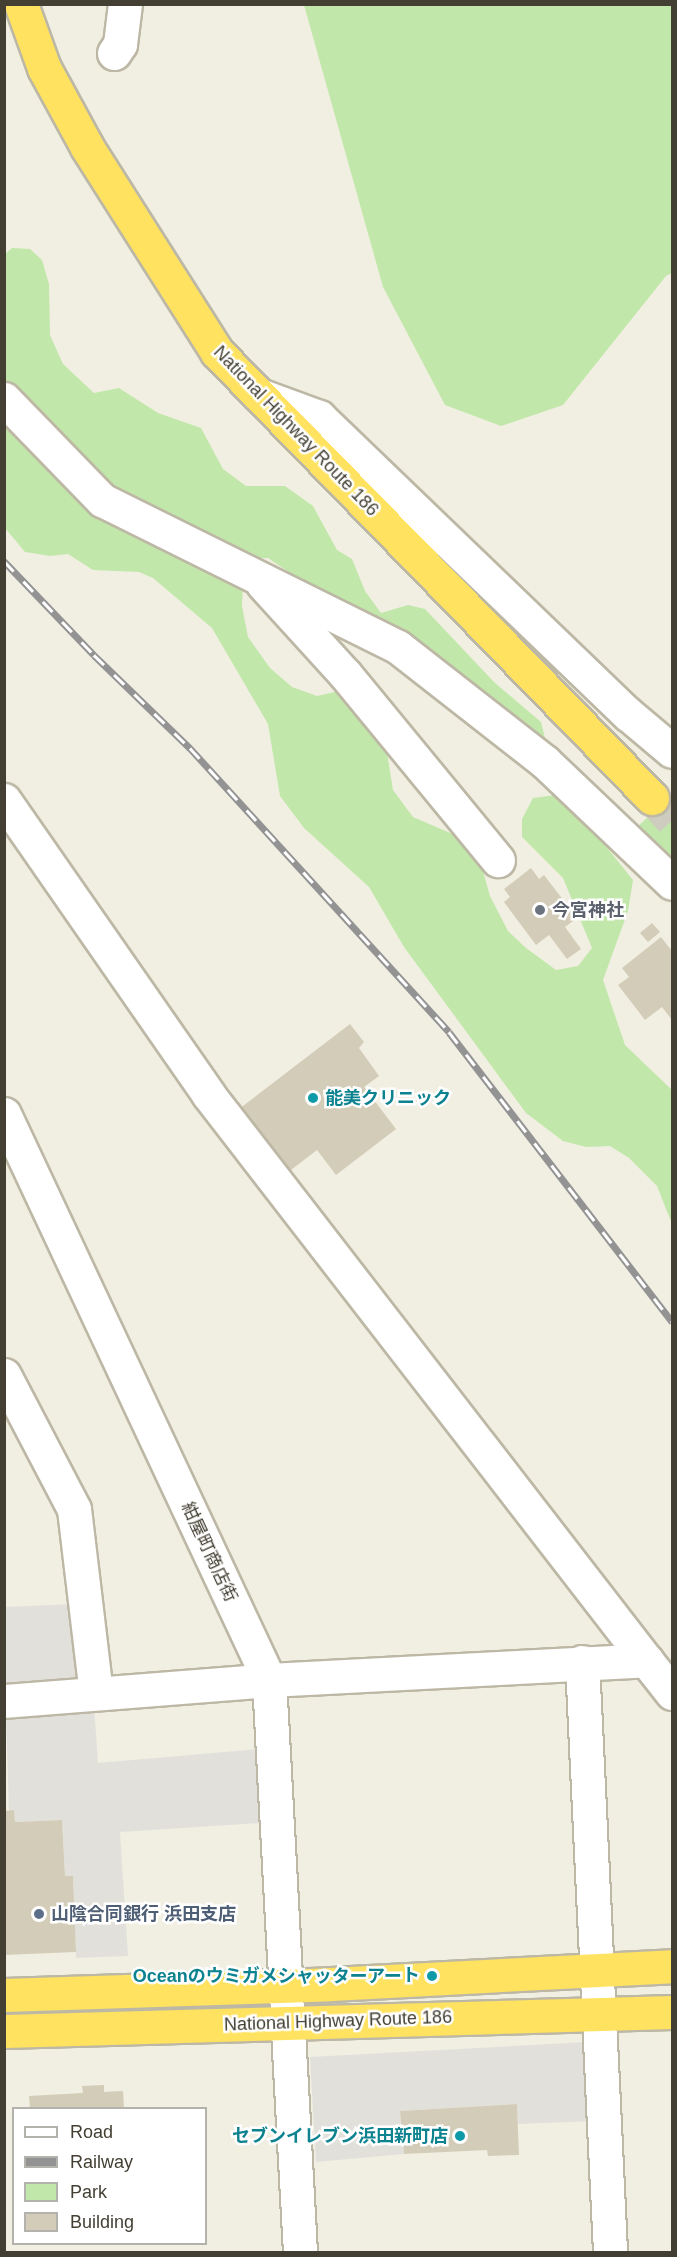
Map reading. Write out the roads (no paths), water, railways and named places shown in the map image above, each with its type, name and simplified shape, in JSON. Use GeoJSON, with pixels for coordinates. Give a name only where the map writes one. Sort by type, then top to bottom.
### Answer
{"type":"FeatureCollection","features":[{"type":"Feature","properties":{"kind":"highway","name":"National Highway Route 186"},"geometry":{"type":"LineString","coordinates":[[21,4],[44,68],[87,147],[200,329],[259,395],[652,798]]}},
{"type":"Feature","properties":{"kind":"highway","name":"National Highway Route 186"},"geometry":{"type":"LineString","coordinates":[[4,1995],[286,1986],[598,1968],[672,1966]]}},
{"type":"Feature","properties":{"kind":"highway","name":"National Highway Route 186"},"geometry":{"type":"LineString","coordinates":[[4,2031],[288,2021],[672,2012]]}},
{"type":"Feature","properties":{"kind":"street"},"geometry":{"type":"LineString","coordinates":[[114,53],[120,44],[124,4]]}},
{"type":"Feature","properties":{"kind":"street"},"geometry":{"type":"LineString","coordinates":[[259,395],[319,417],[672,751]]}},
{"type":"Feature","properties":{"kind":"street"},"geometry":{"type":"LineString","coordinates":[[4,399],[102,500],[398,647],[545,762],[672,883]]}},
{"type":"Feature","properties":{"kind":"street"},"geometry":{"type":"LineString","coordinates":[[253,574],[345,674],[498,860]]}},
{"type":"Feature","properties":{"kind":"street"},"geometry":{"type":"LineString","coordinates":[[4,800],[208,1094],[672,1693]]}},
{"type":"Feature","properties":{"kind":"street","name":"紺屋町商店街"},"geometry":{"type":"LineString","coordinates":[[4,1114],[269,1680],[300,2253]]}},
{"type":"Feature","properties":{"kind":"street"},"geometry":{"type":"LineString","coordinates":[[4,1375],[74,1509],[96,1693]]}},
{"type":"Feature","properties":{"kind":"street"},"geometry":{"type":"LineString","coordinates":[[4,1701],[269,1680],[646,1660]]}},
{"type":"Feature","properties":{"kind":"street"},"geometry":{"type":"LineString","coordinates":[[582,1662],[610,2253]]}},
{"type":"Feature","properties":{"kind":"tunnel"},"geometry":{"type":"LineString","coordinates":[[652,798],[672,820]]}},
{"type":"Feature","properties":{"kind":"railway"},"geometry":{"type":"LineString","coordinates":[[4,561],[94,655],[190,748],[449,1032],[672,1322]]}},
{"type":"Feature","properties":{"kind":"place","name":"今宮神社"},"geometry":{"type":"Point","coordinates":[540,910]}},
{"type":"Feature","properties":{"kind":"place","name":"能美クリニック"},"geometry":{"type":"Point","coordinates":[313,1098]}},
{"type":"Feature","properties":{"kind":"place","name":"山陰合同銀行 浜田支店"},"geometry":{"type":"Point","coordinates":[39,1914]}},
{"type":"Feature","properties":{"kind":"place","name":"Oceanのウミガメシャッターアート"},"geometry":{"type":"Point","coordinates":[432,1976]}},
{"type":"Feature","properties":{"kind":"place","name":"セブンイレブン浜田新町店"},"geometry":{"type":"Point","coordinates":[460,2136]}}]}
